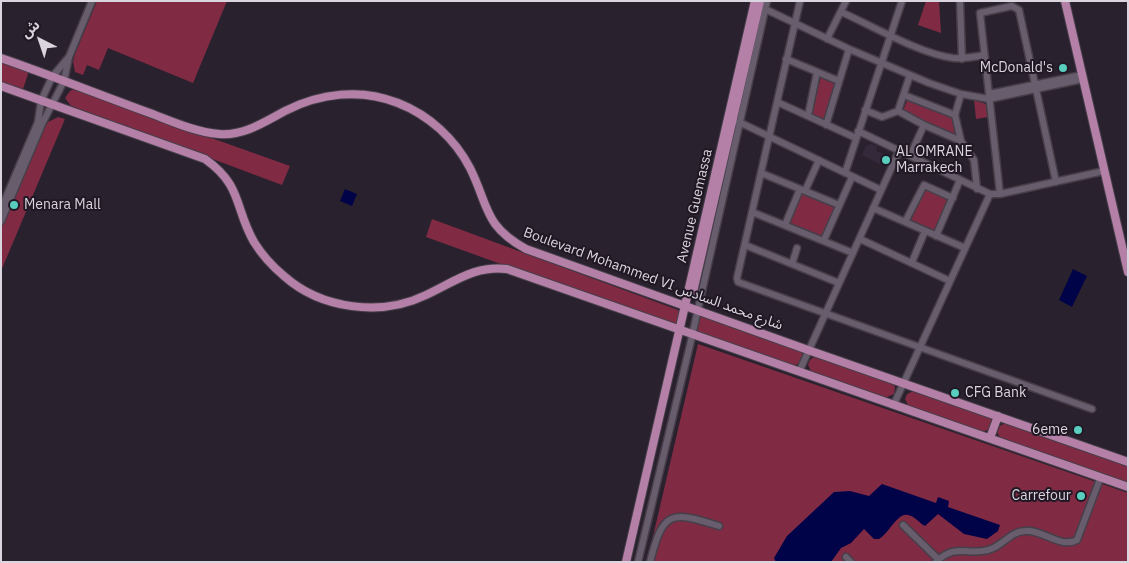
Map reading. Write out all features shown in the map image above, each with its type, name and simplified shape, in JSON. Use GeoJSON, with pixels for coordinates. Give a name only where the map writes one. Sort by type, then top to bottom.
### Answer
{"type":"FeatureCollection","features":[{"type":"Feature","properties":{"kind":"main road","name":"Avenue Guemassa"},"geometry":{"type":"LineString","coordinates":[[691,308],[695,258],[755,1]]}},
{"type":"Feature","properties":{"kind":"main road","name":"Avenue Guemassa"},"geometry":{"type":"LineString","coordinates":[[631,562],[686,333],[760,1]]}},
{"type":"Feature","properties":{"kind":"main road"},"geometry":{"type":"LineString","coordinates":[[1066,1],[1128,272]]}},
{"type":"Feature","properties":{"kind":"main road","name":"Boulevard Mohammed VI شارع محمد السادس"},"geometry":{"type":"LineString","coordinates":[[1,58],[174,121],[219,134],[249,130],[298,105],[329,96],[360,95],[399,103],[430,121],[456,147],[470,168],[488,213],[501,233],[512,241],[548,257],[1128,462]]}},
{"type":"Feature","properties":{"kind":"main road"},"geometry":{"type":"LineString","coordinates":[[1,86],[193,153],[211,163],[232,187],[246,225],[261,252],[286,278],[311,294],[341,304],[374,307],[399,304],[425,296],[469,273],[499,268],[524,274],[686,333],[990,438],[1100,479],[1128,487]]}},
{"type":"Feature","properties":{"kind":"main road","name":"Avenue Guemassa"},"geometry":{"type":"LineString","coordinates":[[626,562],[686,333]]}},
{"type":"Feature","properties":{"kind":"main road"},"geometry":{"type":"LineString","coordinates":[[990,438],[998,416]]}},
{"type":"Feature","properties":{"kind":"street"},"geometry":{"type":"LineString","coordinates":[[1,221],[42,124],[54,105],[64,81],[69,57],[92,1]]}},
{"type":"Feature","properties":{"kind":"street","name":"Avenue Guemassa"},"geometry":{"type":"LineString","coordinates":[[638,562],[691,308],[739,122],[767,1]]}},
{"type":"Feature","properties":{"kind":"street"},"geometry":{"type":"LineString","coordinates":[[800,1],[760,173],[738,282],[1092,409]]}},
{"type":"Feature","properties":{"kind":"street"},"geometry":{"type":"LineString","coordinates":[[827,39],[846,1]]}},
{"type":"Feature","properties":{"kind":"street"},"geometry":{"type":"LineString","coordinates":[[845,172],[902,1]]}},
{"type":"Feature","properties":{"kind":"street"},"geometry":{"type":"LineString","coordinates":[[960,1],[962,58]]}},
{"type":"Feature","properties":{"kind":"street"},"geometry":{"type":"LineString","coordinates":[[1000,194],[980,13],[1012,6],[1016,8],[1036,88],[1056,182]]}},
{"type":"Feature","properties":{"kind":"street"},"geometry":{"type":"LineString","coordinates":[[765,9],[849,49],[961,94],[989,97],[1083,77]]}},
{"type":"Feature","properties":{"kind":"street"},"geometry":{"type":"LineString","coordinates":[[841,12],[890,35],[938,54],[962,58],[984,55]]}},
{"type":"Feature","properties":{"kind":"street"},"geometry":{"type":"LineString","coordinates":[[826,125],[849,49]]}},
{"type":"Feature","properties":{"kind":"street"},"geometry":{"type":"LineString","coordinates":[[1,208],[38,122],[42,101],[52,77],[69,57]]}},
{"type":"Feature","properties":{"kind":"street"},"geometry":{"type":"LineString","coordinates":[[786,59],[839,81]]}},
{"type":"Feature","properties":{"kind":"street"},"geometry":{"type":"LineString","coordinates":[[808,116],[817,72]]}},
{"type":"Feature","properties":{"kind":"street"},"geometry":{"type":"LineString","coordinates":[[898,111],[910,75]]}},
{"type":"Feature","properties":{"kind":"street"},"geometry":{"type":"LineString","coordinates":[[961,94],[955,115],[961,141],[974,160],[977,189]]}},
{"type":"Feature","properties":{"kind":"street"},"geometry":{"type":"LineString","coordinates":[[904,95],[955,115]]}},
{"type":"Feature","properties":{"kind":"street"},"geometry":{"type":"LineString","coordinates":[[777,102],[856,138]]}},
{"type":"Feature","properties":{"kind":"street"},"geometry":{"type":"LineString","coordinates":[[865,110],[882,117],[898,111],[961,141]]}},
{"type":"Feature","properties":{"kind":"street"},"geometry":{"type":"LineString","coordinates":[[739,122],[881,190]]}},
{"type":"Feature","properties":{"kind":"street"},"geometry":{"type":"LineString","coordinates":[[910,156],[924,125]]}},
{"type":"Feature","properties":{"kind":"street"},"geometry":{"type":"LineString","coordinates":[[858,131],[990,194],[1000,194],[1104,171]]}},
{"type":"Feature","properties":{"kind":"street"},"geometry":{"type":"LineString","coordinates":[[799,372],[899,151]]}},
{"type":"Feature","properties":{"kind":"street"},"geometry":{"type":"LineString","coordinates":[[785,225],[819,160]]}},
{"type":"Feature","properties":{"kind":"street"},"geometry":{"type":"LineString","coordinates":[[760,173],[839,206]]}},
{"type":"Feature","properties":{"kind":"street"},"geometry":{"type":"LineString","coordinates":[[824,240],[852,177]]}},
{"type":"Feature","properties":{"kind":"street"},"geometry":{"type":"LineString","coordinates":[[936,236],[960,180]]}},
{"type":"Feature","properties":{"kind":"street"},"geometry":{"type":"LineString","coordinates":[[905,222],[924,185],[953,198]]}},
{"type":"Feature","properties":{"kind":"street"},"geometry":{"type":"LineString","coordinates":[[894,404],[990,194]]}},
{"type":"Feature","properties":{"kind":"street"},"geometry":{"type":"LineString","coordinates":[[873,208],[965,248]]}},
{"type":"Feature","properties":{"kind":"street"},"geometry":{"type":"LineString","coordinates":[[752,212],[853,253]]}},
{"type":"Feature","properties":{"kind":"street"},"geometry":{"type":"LineString","coordinates":[[912,262],[925,231]]}},
{"type":"Feature","properties":{"kind":"street"},"geometry":{"type":"LineString","coordinates":[[860,239],[950,281]]}},
{"type":"Feature","properties":{"kind":"street"},"geometry":{"type":"LineString","coordinates":[[745,245],[839,283]]}},
{"type":"Feature","properties":{"kind":"street"},"geometry":{"type":"LineString","coordinates":[[792,264],[797,248]]}},
{"type":"Feature","properties":{"kind":"street"},"geometry":{"type":"LineString","coordinates":[[904,525],[937,561],[956,550],[978,551],[991,549],[1017,532],[1025,530],[1063,542],[1073,542],[1081,536],[1100,479]]}},
{"type":"Feature","properties":{"kind":"street"},"geometry":{"type":"LineString","coordinates":[[650,562],[658,532],[675,516],[682,516],[719,526]]}},
{"type":"Feature","properties":{"kind":"shaded area"},"geometry":{"type":"Polygon","coordinates":[[[97,1],[227,1],[193,83],[108,48],[99,70],[87,65],[83,75],[75,72],[73,62],[75,54],[97,1]]]}},
{"type":"Feature","properties":{"kind":"shaded area"},"geometry":{"type":"Polygon","coordinates":[[[926,1],[939,1],[941,33],[918,25],[926,1]]]}},
{"type":"Feature","properties":{"kind":"shaded area"},"geometry":{"type":"Polygon","coordinates":[[[1,62],[29,71],[23,89],[1,82],[1,62]]]}},
{"type":"Feature","properties":{"kind":"shaded area"},"geometry":{"type":"Polygon","coordinates":[[[821,76],[839,84],[827,124],[811,117],[821,76]]]}},
{"type":"Feature","properties":{"kind":"shaded area"},"geometry":{"type":"Polygon","coordinates":[[[74,89],[290,166],[282,185],[71,106],[65,98],[74,89]]]}},
{"type":"Feature","properties":{"kind":"shaded area"},"geometry":{"type":"Polygon","coordinates":[[[908,98],[956,115],[961,138],[903,111],[908,98]]]}},
{"type":"Feature","properties":{"kind":"shaded area"},"geometry":{"type":"Polygon","coordinates":[[[974,100],[986,104],[988,117],[976,119],[974,100]]]}},
{"type":"Feature","properties":{"kind":"shaded area"},"geometry":{"type":"Polygon","coordinates":[[[58,117],[65,119],[1,271],[1,228],[42,131],[48,122],[58,117]]]}},
{"type":"Feature","properties":{"kind":"shaded area"},"geometry":{"type":"Polygon","coordinates":[[[871,144],[877,146],[876,151],[883,154],[880,164],[862,155],[866,146],[871,144]]]}},
{"type":"Feature","properties":{"kind":"shaded area"},"geometry":{"type":"Polygon","coordinates":[[[924,186],[952,199],[936,233],[907,220],[924,186]]]}},
{"type":"Feature","properties":{"kind":"shaded area"},"geometry":{"type":"Polygon","coordinates":[[[345,189],[357,194],[352,206],[340,201],[345,189]]]}},
{"type":"Feature","properties":{"kind":"shaded area"},"geometry":{"type":"Polygon","coordinates":[[[801,192],[836,206],[823,239],[787,224],[801,192]]]}},
{"type":"Feature","properties":{"kind":"shaded area"},"geometry":{"type":"Polygon","coordinates":[[[432,219],[678,310],[681,314],[678,323],[667,324],[426,237],[432,219]]]}},
{"type":"Feature","properties":{"kind":"shaded area"},"geometry":{"type":"Polygon","coordinates":[[[1073,269],[1087,276],[1072,307],[1059,300],[1073,269]]]}},
{"type":"Feature","properties":{"kind":"shaded area"},"geometry":{"type":"Polygon","coordinates":[[[700,313],[799,349],[802,353],[802,362],[793,366],[695,332],[700,313]]]}},
{"type":"Feature","properties":{"kind":"shaded area"},"geometry":{"type":"Polygon","coordinates":[[[698,344],[1128,493],[1128,562],[647,562],[698,344]]]}},
{"type":"Feature","properties":{"kind":"shaded area"},"geometry":{"type":"Polygon","coordinates":[[[817,355],[892,382],[895,387],[894,394],[885,398],[812,373],[808,365],[810,360],[817,355]]]}},
{"type":"Feature","properties":{"kind":"shaded area"},"geometry":{"type":"Polygon","coordinates":[[[916,390],[989,415],[992,420],[990,429],[982,432],[909,407],[905,399],[907,394],[916,390]]]}},
{"type":"Feature","properties":{"kind":"shaded area"},"geometry":{"type":"Polygon","coordinates":[[[1007,422],[1128,466],[1128,484],[1001,440],[997,432],[1000,426],[1007,422]]]}},
{"type":"Feature","properties":{"kind":"shaded area"},"geometry":{"type":"Polygon","coordinates":[[[882,484],[936,503],[938,497],[949,501],[948,507],[1000,525],[998,531],[987,539],[964,534],[938,514],[925,526],[913,517],[904,515],[879,539],[874,539],[864,529],[851,543],[841,548],[831,562],[776,562],[774,558],[787,536],[834,492],[850,491],[869,496],[882,484]]]}},
{"type":"Feature","properties":{"kind":"place","name":"McDonald's"},"geometry":{"type":"Point","coordinates":[1063,68]}},
{"type":"Feature","properties":{"kind":"place","name":"AL OMRANE Marrakech"},"geometry":{"type":"Point","coordinates":[886,160]}},
{"type":"Feature","properties":{"kind":"place","name":"Menara Mall"},"geometry":{"type":"Point","coordinates":[14,205]}},
{"type":"Feature","properties":{"kind":"place","name":"CFG Bank"},"geometry":{"type":"Point","coordinates":[955,393]}},
{"type":"Feature","properties":{"kind":"place","name":"6eme"},"geometry":{"type":"Point","coordinates":[1078,430]}},
{"type":"Feature","properties":{"kind":"place","name":"Carrefour"},"geometry":{"type":"Point","coordinates":[1081,496]}}]}
